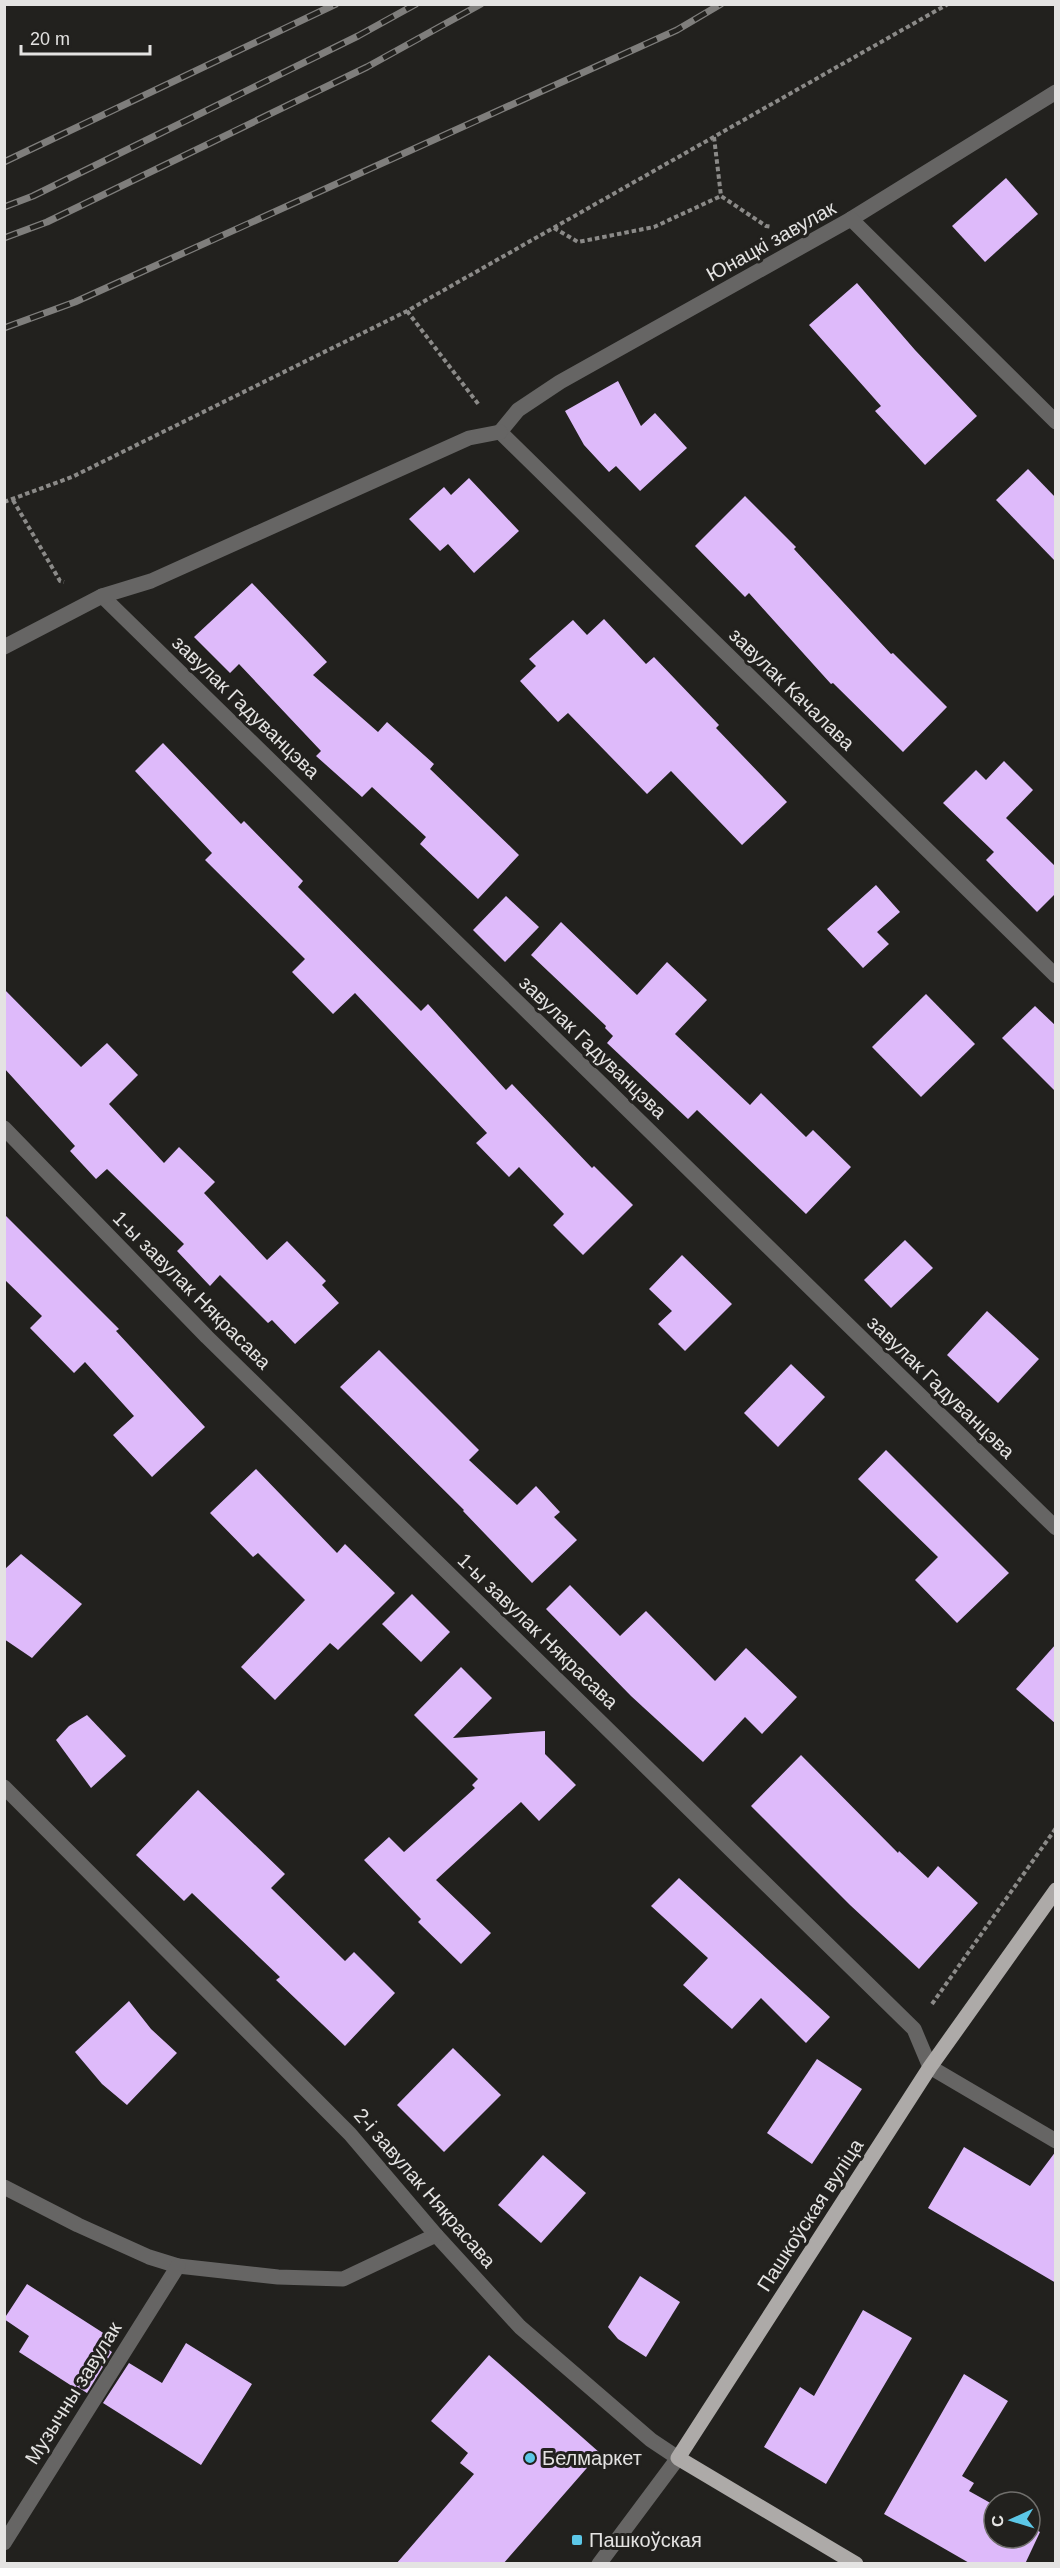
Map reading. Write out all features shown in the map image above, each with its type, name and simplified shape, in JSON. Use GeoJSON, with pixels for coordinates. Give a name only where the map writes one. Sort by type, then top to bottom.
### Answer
{"type":"FeatureCollection","features":[{"type":"Feature","properties":{"kind":"main road","name":"Пашкоўская вуліца"},"geometry":{"type":"LineString","coordinates":[[678,2458],[930,2067],[1056,1890]]}},
{"type":"Feature","properties":{"kind":"main road","name":"2-і завулак Някрасава"},"geometry":{"type":"LineString","coordinates":[[678,2458],[856,2564]]}},
{"type":"Feature","properties":{"kind":"street"},"geometry":{"type":"LineString","coordinates":[[851,219],[1056,92]]}},
{"type":"Feature","properties":{"kind":"street","name":"Юнацкі завулак"},"geometry":{"type":"LineString","coordinates":[[500,432],[519,410],[560,382],[851,219],[1056,422]]}},
{"type":"Feature","properties":{"kind":"street"},"geometry":{"type":"LineString","coordinates":[[4,647],[102,596],[151,581],[469,438],[500,432]]}},
{"type":"Feature","properties":{"kind":"street","name":"завулак Качалава"},"geometry":{"type":"LineString","coordinates":[[500,432],[1056,976]]}},
{"type":"Feature","properties":{"kind":"street","name":"завулак Гадуванцэва"},"geometry":{"type":"LineString","coordinates":[[102,596],[1056,1528]]}},
{"type":"Feature","properties":{"kind":"street","name":"1-ы завулак Някрасава"},"geometry":{"type":"LineString","coordinates":[[4,1128],[207,1337],[914,2029],[930,2067]]}},
{"type":"Feature","properties":{"kind":"street","name":"2-і завулак Някрасава"},"geometry":{"type":"LineString","coordinates":[[4,1787],[350,2134],[436,2235],[520,2327],[651,2440],[678,2458]]}},
{"type":"Feature","properties":{"kind":"street"},"geometry":{"type":"LineString","coordinates":[[930,2067],[1056,2141]]}},
{"type":"Feature","properties":{"kind":"street"},"geometry":{"type":"LineString","coordinates":[[4,2187],[149,2258],[178,2266],[278,2277],[343,2279],[436,2235]]}},
{"type":"Feature","properties":{"kind":"street","name":"Музычны завулак"},"geometry":{"type":"LineString","coordinates":[[4,2543],[178,2266]]}},
{"type":"Feature","properties":{"kind":"street","name":"Пашкоўская вуліца"},"geometry":{"type":"LineString","coordinates":[[599,2564],[678,2458]]}},
{"type":"Feature","properties":{"kind":"path"},"geometry":{"type":"LineString","coordinates":[[4,502],[72,477],[407,310],[948,4]]}},
{"type":"Feature","properties":{"kind":"path"},"geometry":{"type":"LineString","coordinates":[[714,137],[721,196],[766,226],[824,234]]}},
{"type":"Feature","properties":{"kind":"path"},"geometry":{"type":"LineString","coordinates":[[553,228],[578,242],[654,227],[721,196]]}},
{"type":"Feature","properties":{"kind":"path"},"geometry":{"type":"LineString","coordinates":[[407,310],[500,432]]}},
{"type":"Feature","properties":{"kind":"path"},"geometry":{"type":"LineString","coordinates":[[13,500],[60,581],[102,596]]}},
{"type":"Feature","properties":{"kind":"building"},"geometry":{"type":"Polygon","coordinates":[[[1006,178],[1038,214],[985,262],[952,226],[1006,178]]]}},
{"type":"Feature","properties":{"kind":"building"},"geometry":{"type":"Polygon","coordinates":[[[857,283],[915,350],[977,416],[925,465],[875,411],[881,406],[809,325],[857,283]]]}},
{"type":"Feature","properties":{"kind":"building"},"geometry":{"type":"Polygon","coordinates":[[[618,381],[641,426],[655,413],[687,448],[640,491],[616,466],[609,472],[584,445],[565,411],[618,381]]]}},
{"type":"Feature","properties":{"kind":"building"},"geometry":{"type":"Polygon","coordinates":[[[1028,469],[1056,498],[1056,562],[996,500],[1028,469]]]}},
{"type":"Feature","properties":{"kind":"building"},"geometry":{"type":"Polygon","coordinates":[[[469,478],[519,531],[474,573],[448,544],[440,551],[409,519],[444,487],[451,495],[469,478]]]}},
{"type":"Feature","properties":{"kind":"building"},"geometry":{"type":"Polygon","coordinates":[[[745,496],[796,547],[794,549],[891,654],[893,653],[947,707],[903,752],[833,683],[831,684],[749,593],[745,597],[695,546],[745,496]]]}},
{"type":"Feature","properties":{"kind":"building"},"geometry":{"type":"Polygon","coordinates":[[[252,583],[327,662],[313,675],[378,732],[387,722],[434,764],[430,769],[519,855],[478,899],[420,844],[426,837],[372,787],[362,797],[316,756],[321,751],[239,664],[230,673],[194,637],[252,583]]]}},
{"type":"Feature","properties":{"kind":"building"},"geometry":{"type":"Polygon","coordinates":[[[604,619],[646,664],[654,657],[719,725],[716,728],[787,802],[742,845],[671,771],[647,794],[568,713],[558,722],[520,681],[536,666],[529,659],[573,620],[587,635],[604,619]]]}},
{"type":"Feature","properties":{"kind":"building"},"geometry":{"type":"Polygon","coordinates":[[[163,743],[241,824],[244,821],[303,881],[298,887],[421,1011],[428,1004],[506,1090],[512,1084],[592,1168],[594,1166],[633,1205],[583,1255],[553,1225],[564,1214],[519,1167],[509,1177],[476,1143],[487,1133],[355,993],[333,1014],[292,972],[305,959],[205,860],[212,853],[135,771],[163,743]]]}},
{"type":"Feature","properties":{"kind":"building"},"geometry":{"type":"Polygon","coordinates":[[[1004,761],[1033,790],[1006,818],[1056,867],[1056,893],[1037,912],[986,860],[994,852],[943,803],[976,770],[986,780],[1004,761]]]}},
{"type":"Feature","properties":{"kind":"building"},"geometry":{"type":"Polygon","coordinates":[[[876,885],[900,912],[877,932],[889,944],[863,968],[827,929],[876,885]]]}},
{"type":"Feature","properties":{"kind":"building"},"geometry":{"type":"Polygon","coordinates":[[[506,896],[539,927],[505,962],[473,930],[506,896]]]}},
{"type":"Feature","properties":{"kind":"building"},"geometry":{"type":"Polygon","coordinates":[[[561,922],[637,995],[667,962],[707,1000],[675,1034],[750,1105],[761,1093],[806,1137],[813,1130],[851,1167],[806,1214],[697,1110],[688,1119],[607,1043],[613,1036],[605,1028],[606,1026],[531,955],[561,922]]]}},
{"type":"Feature","properties":{"kind":"building"},"geometry":{"type":"Polygon","coordinates":[[[4,989],[81,1067],[107,1043],[138,1075],[109,1104],[164,1163],[179,1147],[215,1182],[204,1193],[267,1260],[287,1241],[326,1281],[322,1285],[339,1303],[295,1344],[272,1320],[268,1323],[220,1275],[210,1286],[177,1251],[184,1244],[107,1169],[96,1179],[70,1151],[75,1146],[4,1068],[4,989]]]}},
{"type":"Feature","properties":{"kind":"building"},"geometry":{"type":"Polygon","coordinates":[[[926,994],[975,1044],[921,1097],[872,1047],[926,994]]]}},
{"type":"Feature","properties":{"kind":"building"},"geometry":{"type":"Polygon","coordinates":[[[1035,1006],[1056,1026],[1056,1092],[1002,1038],[1035,1006]]]}},
{"type":"Feature","properties":{"kind":"building"},"geometry":{"type":"Polygon","coordinates":[[[4,1214],[119,1329],[116,1331],[205,1427],[152,1477],[113,1435],[134,1416],[85,1362],[74,1373],[30,1328],[42,1316],[4,1279],[4,1214]]]}},
{"type":"Feature","properties":{"kind":"building"},"geometry":{"type":"Polygon","coordinates":[[[905,1240],[933,1268],[891,1308],[864,1280],[905,1240]]]}},
{"type":"Feature","properties":{"kind":"building"},"geometry":{"type":"Polygon","coordinates":[[[682,1255],[732,1304],[685,1351],[658,1324],[672,1311],[649,1289],[682,1255]]]}},
{"type":"Feature","properties":{"kind":"building"},"geometry":{"type":"Polygon","coordinates":[[[987,1311],[1039,1359],[998,1403],[947,1355],[987,1311]]]}},
{"type":"Feature","properties":{"kind":"building"},"geometry":{"type":"Polygon","coordinates":[[[379,1350],[479,1450],[469,1460],[517,1505],[536,1486],[560,1512],[554,1517],[577,1540],[532,1583],[464,1510],[340,1387],[379,1350]]]}},
{"type":"Feature","properties":{"kind":"building"},"geometry":{"type":"Polygon","coordinates":[[[791,1364],[825,1397],[778,1447],[744,1413],[791,1364]]]}},
{"type":"Feature","properties":{"kind":"building"},"geometry":{"type":"Polygon","coordinates":[[[886,1450],[1009,1573],[957,1623],[915,1580],[938,1557],[858,1479],[886,1450]]]}},
{"type":"Feature","properties":{"kind":"building"},"geometry":{"type":"Polygon","coordinates":[[[256,1469],[337,1553],[345,1544],[395,1593],[338,1650],[330,1643],[275,1700],[241,1667],[305,1600],[258,1553],[253,1557],[210,1513],[256,1469]]]}},
{"type":"Feature","properties":{"kind":"building"},"geometry":{"type":"Polygon","coordinates":[[[21,1554],[82,1604],[32,1658],[4,1639],[4,1570],[21,1554]]]}},
{"type":"Feature","properties":{"kind":"building"},"geometry":{"type":"Polygon","coordinates":[[[570,1585],[620,1636],[646,1611],[715,1681],[746,1648],[797,1697],[762,1734],[745,1717],[703,1762],[631,1696],[546,1609],[570,1585]]]}},
{"type":"Feature","properties":{"kind":"building"},"geometry":{"type":"Polygon","coordinates":[[[412,1594],[450,1632],[421,1662],[382,1624],[412,1594]]]}},
{"type":"Feature","properties":{"kind":"building"},"geometry":{"type":"Polygon","coordinates":[[[1056,1644],[1056,1724],[1016,1689],[1056,1644]]]}},
{"type":"Feature","properties":{"kind":"building"},"geometry":{"type":"Polygon","coordinates":[[[461,1667],[492,1698],[453,1738],[545,1731],[545,1754],[576,1785],[539,1821],[521,1802],[436,1880],[491,1933],[461,1964],[418,1922],[421,1919],[364,1860],[389,1837],[404,1852],[475,1788],[472,1785],[478,1779],[414,1715],[461,1667]]]}},
{"type":"Feature","properties":{"kind":"building"},"geometry":{"type":"Polygon","coordinates":[[[87,1715],[126,1756],[91,1788],[56,1740],[69,1726],[87,1715]]]}},
{"type":"Feature","properties":{"kind":"building"},"geometry":{"type":"Polygon","coordinates":[[[801,1755],[898,1853],[899,1851],[928,1878],[938,1866],[978,1903],[919,1969],[850,1905],[751,1806],[801,1755]]]}},
{"type":"Feature","properties":{"kind":"building"},"geometry":{"type":"Polygon","coordinates":[[[198,1790],[285,1874],[271,1888],[345,1961],[354,1952],[395,1993],[345,2046],[276,1980],[280,1977],[192,1893],[184,1901],[136,1855],[198,1790]]]}},
{"type":"Feature","properties":{"kind":"building"},"geometry":{"type":"Polygon","coordinates":[[[679,1878],[830,2017],[806,2043],[761,1998],[732,2029],[683,1985],[708,1958],[651,1906],[679,1878]]]}},
{"type":"Feature","properties":{"kind":"building"},"geometry":{"type":"Polygon","coordinates":[[[129,2001],[151,2029],[177,2053],[127,2105],[102,2084],[75,2052],[129,2001]]]}},
{"type":"Feature","properties":{"kind":"building"},"geometry":{"type":"Polygon","coordinates":[[[453,2048],[501,2095],[444,2152],[397,2105],[453,2048]]]}},
{"type":"Feature","properties":{"kind":"building"},"geometry":{"type":"Polygon","coordinates":[[[817,2059],[862,2089],[812,2164],[767,2133],[817,2059]]]}},
{"type":"Feature","properties":{"kind":"building"},"geometry":{"type":"Polygon","coordinates":[[[964,2147],[1030,2186],[1056,2151],[1056,2283],[928,2208],[964,2147]]]}},
{"type":"Feature","properties":{"kind":"building"},"geometry":{"type":"Polygon","coordinates":[[[543,2155],[586,2193],[541,2243],[498,2205],[543,2155]]]}},
{"type":"Feature","properties":{"kind":"building"},"geometry":{"type":"Polygon","coordinates":[[[640,2276],[680,2302],[646,2357],[618,2339],[608,2327],[640,2276]]]}},
{"type":"Feature","properties":{"kind":"building"},"geometry":{"type":"Polygon","coordinates":[[[27,2284],[108,2336],[102,2345],[112,2352],[87,2393],[76,2386],[75,2388],[19,2352],[29,2336],[4,2319],[27,2284]]]}},
{"type":"Feature","properties":{"kind":"building"},"geometry":{"type":"Polygon","coordinates":[[[863,2310],[912,2338],[826,2484],[764,2447],[800,2387],[814,2396],[863,2310]]]}},
{"type":"Feature","properties":{"kind":"building"},"geometry":{"type":"Polygon","coordinates":[[[186,2343],[252,2384],[201,2465],[103,2403],[129,2363],[162,2383],[186,2343]]]}},
{"type":"Feature","properties":{"kind":"building","name":"Белмаркет"},"geometry":{"type":"Polygon","coordinates":[[[489,2355],[600,2453],[503,2564],[396,2564],[474,2474],[460,2463],[468,2453],[431,2421],[489,2355]]]}},
{"type":"Feature","properties":{"kind":"building"},"geometry":{"type":"Polygon","coordinates":[[[964,2374],[1008,2401],[962,2476],[974,2483],[969,2491],[982,2498],[982,2550],[1032,2550],[1025,2564],[971,2564],[884,2514],[964,2374]]]}},
{"type":"Feature","properties":{"kind":"railway"},"geometry":{"type":"LineString","coordinates":[[4,162],[336,4]]}},
{"type":"Feature","properties":{"kind":"railway"},"geometry":{"type":"LineString","coordinates":[[4,207],[33,196],[358,36],[416,4]]}},
{"type":"Feature","properties":{"kind":"railway"},"geometry":{"type":"LineString","coordinates":[[4,238],[47,222],[367,67],[481,4]]}},
{"type":"Feature","properties":{"kind":"railway"},"geometry":{"type":"LineString","coordinates":[[4,328],[75,302],[677,30],[721,4]]}},
{"type":"Feature","properties":{"kind":"place","name":"Белмаркет"},"geometry":{"type":"Point","coordinates":[530,2458]}},
{"type":"Feature","properties":{"kind":"place","name":"Пашкоўская"},"geometry":{"type":"Point","coordinates":[577,2540]}}]}
